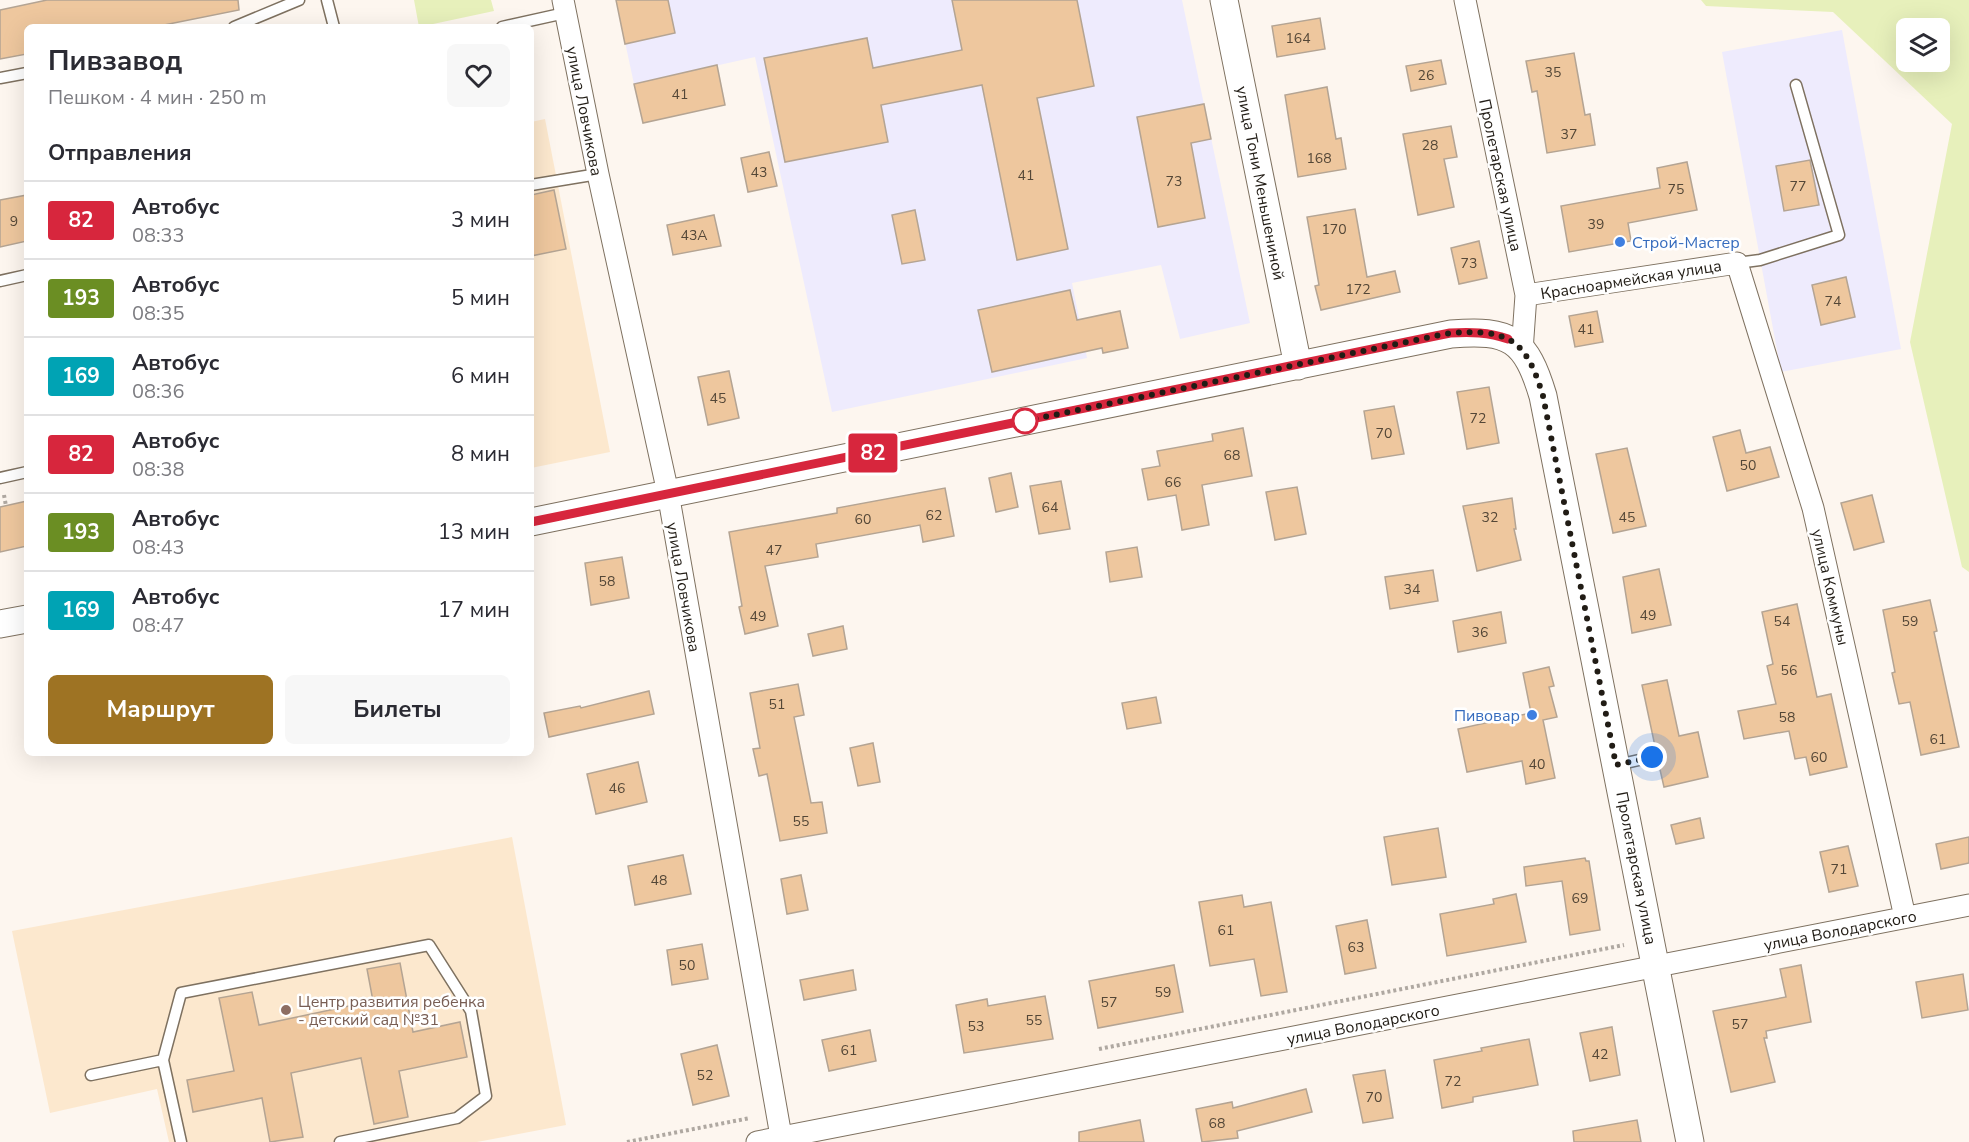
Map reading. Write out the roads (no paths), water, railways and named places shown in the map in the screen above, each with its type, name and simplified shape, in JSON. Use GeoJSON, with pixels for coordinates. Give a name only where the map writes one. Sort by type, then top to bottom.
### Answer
{"type":"FeatureCollection","features":[{"type":"Feature","properties":{"kind":"street","name":"улица Тони Меньшениной"},"geometry":{"type":"LineString","coordinates":[[1224,0],[1298,366]]}},
{"type":"Feature","properties":{"kind":"street","name":"Пролетарская улица"},"geometry":{"type":"LineString","coordinates":[[1465,0],[1526,295],[1515,345],[1534,367],[1543,396],[1690,1142]]}},
{"type":"Feature","properties":{"kind":"street","name":"улица Ловчикова"},"geometry":{"type":"LineString","coordinates":[[564,7],[668,493],[781,1140]]}},
{"type":"Feature","properties":{"kind":"street","name":"Красноармейская улица"},"geometry":{"type":"LineString","coordinates":[[1526,295],[1737,263]]}},
{"type":"Feature","properties":{"kind":"street","name":"улица Коммуны"},"geometry":{"type":"LineString","coordinates":[[1737,263],[1813,508],[1905,917]]}},
{"type":"Feature","properties":{"kind":"street"},"geometry":{"type":"LineString","coordinates":[[534,521],[1450,333],[1492,333],[1515,345]]}},
{"type":"Feature","properties":{"kind":"street"},"geometry":{"type":"LineString","coordinates":[[0,624],[24,620]]}},
{"type":"Feature","properties":{"kind":"street","name":"улица Володарского"},"geometry":{"type":"LineString","coordinates":[[757,1142],[781,1140],[1969,904]]}},
{"type":"Feature","properties":{"kind":"lane"},"geometry":{"type":"LineString","coordinates":[[241,24],[299,0]]}},
{"type":"Feature","properties":{"kind":"lane"},"geometry":{"type":"LineString","coordinates":[[327,0],[333,24]]}},
{"type":"Feature","properties":{"kind":"lane"},"geometry":{"type":"LineString","coordinates":[[511,24],[564,7]]}},
{"type":"Feature","properties":{"kind":"lane"},"geometry":{"type":"LineString","coordinates":[[0,78],[24,74]]}},
{"type":"Feature","properties":{"kind":"lane"},"geometry":{"type":"LineString","coordinates":[[1737,263],[1760,260],[1839,235],[1796,85]]}},
{"type":"Feature","properties":{"kind":"lane"},"geometry":{"type":"LineString","coordinates":[[534,185],[598,174]]}},
{"type":"Feature","properties":{"kind":"lane"},"geometry":{"type":"LineString","coordinates":[[0,281],[24,276]]}},
{"type":"Feature","properties":{"kind":"lane"},"geometry":{"type":"LineString","coordinates":[[0,478],[24,473]]}},
{"type":"Feature","properties":{"kind":"lane"},"geometry":{"type":"LineString","coordinates":[[1616,765],[1652,757]]}},
{"type":"Feature","properties":{"kind":"lane"},"geometry":{"type":"LineString","coordinates":[[181,1142],[164,1060],[181,993],[429,945],[471,1011],[486,1096],[457,1118],[340,1142]]}},
{"type":"Feature","properties":{"kind":"lane"},"geometry":{"type":"LineString","coordinates":[[91,1075],[164,1060]]}},
{"type":"Feature","properties":{"kind":"place","name":"Строй-Мастер"},"geometry":{"type":"Point","coordinates":[1620,242]}},
{"type":"Feature","properties":{"kind":"place","name":"Пивовар"},"geometry":{"type":"Point","coordinates":[1532,715]}},
{"type":"Feature","properties":{"kind":"place","name":"Центр развития ребенка - детский сад №31"},"geometry":{"type":"Point","coordinates":[286,1010]}}]}
